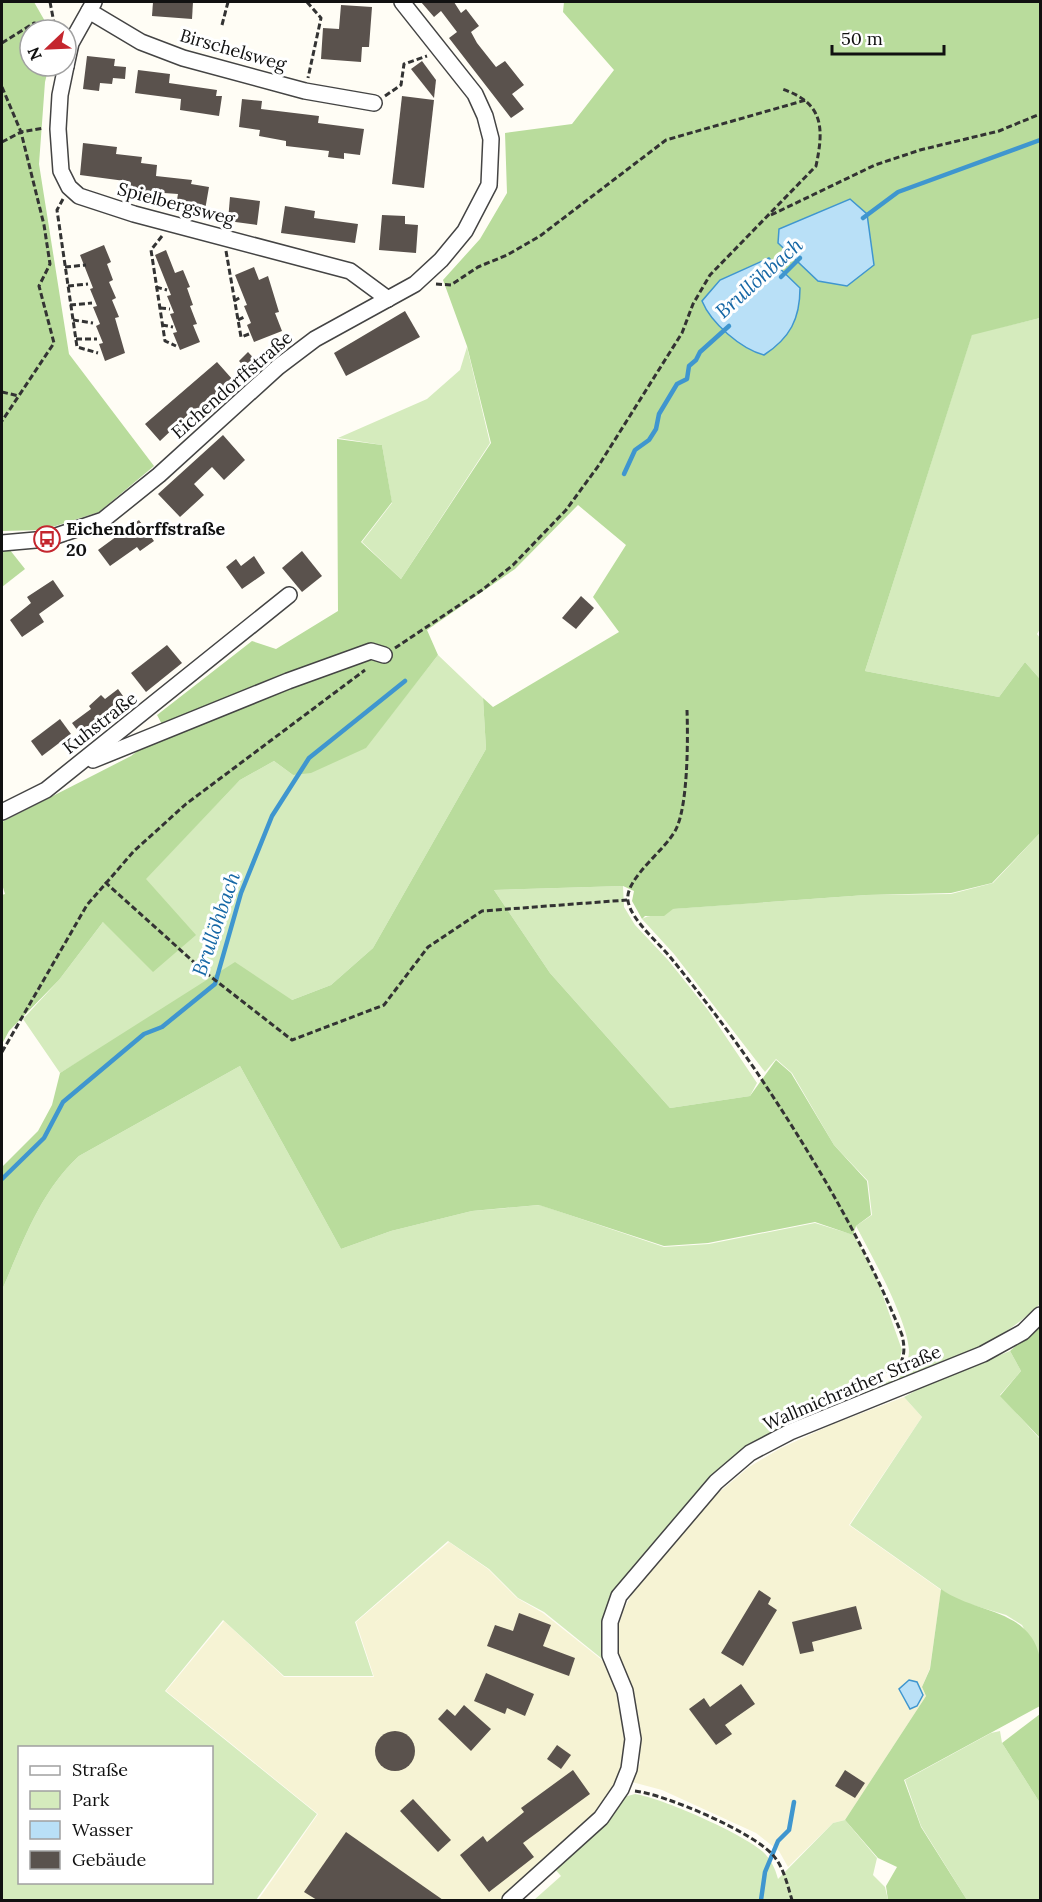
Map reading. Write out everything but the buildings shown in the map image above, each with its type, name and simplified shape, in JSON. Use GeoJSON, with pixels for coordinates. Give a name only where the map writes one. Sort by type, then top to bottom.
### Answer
{"type":"FeatureCollection","features":[{"type":"Feature","properties":{"kind":"street","name":"Eichendorffstraße"},"geometry":{"type":"LineString","coordinates":[[2,543],[47,539],[103,520],[159,475],[278,367],[315,339],[415,284],[441,260],[465,231],[489,185],[491,139],[485,116],[475,94],[402,2]]}},
{"type":"Feature","properties":{"kind":"street","name":"Birschelsweg"},"geometry":{"type":"LineString","coordinates":[[91,6],[141,42],[172,54],[305,91],[374,103]]}},
{"type":"Feature","properties":{"kind":"street"},"geometry":{"type":"LineString","coordinates":[[78,29],[91,6]]}},
{"type":"Feature","properties":{"kind":"street"},"geometry":{"type":"LineString","coordinates":[[64,78],[58,129],[61,171],[69,187]]}},
{"type":"Feature","properties":{"kind":"street","name":"Spielbergsweg"},"geometry":{"type":"LineString","coordinates":[[69,187],[80,196],[350,271],[387,298]]}},
{"type":"Feature","properties":{"kind":"street","name":"Kuhstraße"},"geometry":{"type":"LineString","coordinates":[[2,812],[46,790],[289,596]]}},
{"type":"Feature","properties":{"kind":"street"},"geometry":{"type":"LineString","coordinates":[[73,768],[288,681],[371,651],[384,655]]}},
{"type":"Feature","properties":{"kind":"street","name":"Wallmichrather Straße"},"geometry":{"type":"LineString","coordinates":[[510,1900],[601,1818],[621,1789],[629,1769],[633,1739],[625,1691],[610,1655],[610,1622],[619,1596],[716,1482],[750,1453],[790,1432],[983,1354],[1023,1332],[1041,1315]]}},
{"type":"Feature","properties":{"kind":"path"},"geometry":{"type":"LineString","coordinates":[[51,2],[53,18]]}},
{"type":"Feature","properties":{"kind":"path"},"geometry":{"type":"LineString","coordinates":[[222,25],[228,2]]}},
{"type":"Feature","properties":{"kind":"path"},"geometry":{"type":"LineString","coordinates":[[305,91],[321,18],[307,2]]}},
{"type":"Feature","properties":{"kind":"path"},"geometry":{"type":"LineString","coordinates":[[2,43],[18,33]]}},
{"type":"Feature","properties":{"kind":"path"},"geometry":{"type":"LineString","coordinates":[[374,103],[401,85],[404,64],[441,51]]}},
{"type":"Feature","properties":{"kind":"path"},"geometry":{"type":"LineString","coordinates":[[2,87],[21,132],[34,180],[50,264],[39,286],[54,343],[2,421]]}},
{"type":"Feature","properties":{"kind":"path"},"geometry":{"type":"LineString","coordinates":[[2,1052],[64,940],[105,882],[134,851],[186,804],[384,655],[482,590],[513,565],[566,510],[599,465],[682,333],[693,304],[710,275],[736,246],[770,216],[791,189],[816,166],[820,145],[820,124],[816,110],[806,100],[782,89]]}},
{"type":"Feature","properties":{"kind":"path"},"geometry":{"type":"LineString","coordinates":[[415,284],[451,285],[478,267],[507,255],[540,236],[666,140],[806,100]]}},
{"type":"Feature","properties":{"kind":"path"},"geometry":{"type":"LineString","coordinates":[[770,216],[875,165],[920,150],[999,131],[1041,114]]}},
{"type":"Feature","properties":{"kind":"path"},"geometry":{"type":"LineString","coordinates":[[2,142],[35,128],[58,129]]}},
{"type":"Feature","properties":{"kind":"path"},"geometry":{"type":"LineString","coordinates":[[69,187],[57,210],[75,339],[77,347],[98,352]]}},
{"type":"Feature","properties":{"kind":"path"},"geometry":{"type":"LineString","coordinates":[[173,223],[151,250],[165,341],[177,346]]}},
{"type":"Feature","properties":{"kind":"path"},"geometry":{"type":"LineString","coordinates":[[226,238],[226,258],[241,337],[249,334]]}},
{"type":"Feature","properties":{"kind":"path"},"geometry":{"type":"LineString","coordinates":[[65,267],[86,265]]}},
{"type":"Feature","properties":{"kind":"path"},"geometry":{"type":"LineString","coordinates":[[68,286],[88,284]]}},
{"type":"Feature","properties":{"kind":"path"},"geometry":{"type":"LineString","coordinates":[[156,287],[167,290]]}},
{"type":"Feature","properties":{"kind":"path"},"geometry":{"type":"LineString","coordinates":[[234,301],[241,297]]}},
{"type":"Feature","properties":{"kind":"path"},"geometry":{"type":"LineString","coordinates":[[70,305],[92,303]]}},
{"type":"Feature","properties":{"kind":"path"},"geometry":{"type":"LineString","coordinates":[[160,308],[170,309]]}},
{"type":"Feature","properties":{"kind":"path"},"geometry":{"type":"LineString","coordinates":[[238,320],[246,316]]}},
{"type":"Feature","properties":{"kind":"path"},"geometry":{"type":"LineString","coordinates":[[73,320],[93,323]]}},
{"type":"Feature","properties":{"kind":"path"},"geometry":{"type":"LineString","coordinates":[[162,325],[173,327]]}},
{"type":"Feature","properties":{"kind":"path"},"geometry":{"type":"LineString","coordinates":[[75,339],[97,339]]}},
{"type":"Feature","properties":{"kind":"path"},"geometry":{"type":"LineString","coordinates":[[2,392],[19,396]]}},
{"type":"Feature","properties":{"kind":"path"},"geometry":{"type":"LineString","coordinates":[[687,710],[683,796],[678,825],[672,838],[631,884],[627,900],[639,922],[670,957],[758,1074],[863,1247],[879,1278],[905,1349],[902,1363],[885,1377]]}},
{"type":"Feature","properties":{"kind":"path"},"geometry":{"type":"LineString","coordinates":[[105,882],[207,973],[292,1040],[384,1005],[428,947],[482,910],[627,900]]}},
{"type":"Feature","properties":{"kind":"path"},"geometry":{"type":"LineString","coordinates":[[621,1789],[658,1796],[752,1838],[774,1856],[785,1873],[792,1900]]}},
{"type":"Feature","properties":{"kind":"shaded area"},"geometry":{"type":"Polygon","coordinates":[[[904,1397],[922,1417],[849,1525],[941,1590],[930,1668],[922,1687],[926,1696],[845,1820],[833,1823],[788,1867],[779,1851],[756,1833],[662,1790],[632,1782],[640,1763],[638,1713],[615,1655],[616,1634],[623,1611],[633,1592],[717,1494],[749,1467],[781,1448],[831,1425],[904,1397]]]}},
{"type":"Feature","properties":{"kind":"shaded area"},"geometry":{"type":"Polygon","coordinates":[[[449,1542],[488,1569],[517,1598],[543,1613],[607,1664],[622,1713],[625,1748],[618,1780],[597,1812],[560,1849],[501,1900],[258,1900],[318,1814],[166,1691],[224,1621],[284,1677],[374,1677],[356,1622],[449,1542]]]}},
{"type":"Feature","properties":{"kind":"green space"},"geometry":{"type":"Polygon","coordinates":[[[2,2],[34,2],[43,18],[18,18],[18,78],[46,78],[39,164],[69,354],[154,466],[99,512],[43,530],[2,531],[2,2]]]}},
{"type":"Feature","properties":{"kind":"green space"},"geometry":{"type":"Polygon","coordinates":[[[564,2],[1040,2],[1040,318],[972,335],[865,671],[999,697],[1025,662],[1040,679],[1040,833],[992,883],[951,893],[866,895],[673,909],[664,916],[645,916],[642,919],[632,901],[634,891],[623,886],[494,890],[550,973],[670,1108],[750,1096],[776,1060],[791,1073],[834,1145],[867,1181],[871,1215],[856,1226],[853,1235],[815,1222],[708,1243],[664,1246],[539,1205],[472,1211],[391,1231],[341,1249],[240,1066],[79,1156],[53,1185],[43,1202],[25,1236],[2,1290],[2,1167],[38,1131],[52,1105],[60,1073],[235,962],[292,1000],[331,985],[373,948],[486,749],[483,698],[493,707],[619,632],[593,597],[626,545],[578,505],[515,569],[427,630],[438,655],[366,748],[311,773],[293,775],[274,761],[240,780],[146,879],[196,935],[153,972],[103,922],[59,980],[9,1031],[2,1044],[2,895],[5,894],[2,884],[2,822],[131,756],[165,730],[157,715],[252,641],[276,649],[338,611],[337,439],[382,445],[392,502],[361,542],[401,579],[491,443],[467,346],[443,280],[480,239],[507,193],[505,133],[572,124],[614,70],[563,12],[564,2]]]}},
{"type":"Feature","properties":{"kind":"green space"},"geometry":{"type":"Polygon","coordinates":[[[1040,318],[1040,629],[1037,634],[1040,638],[1040,679],[1025,662],[999,697],[865,671],[972,334],[1040,318]]]}},
{"type":"Feature","properties":{"kind":"green space"},"geometry":{"type":"Polygon","coordinates":[[[467,347],[490,443],[401,579],[362,542],[392,503],[382,445],[338,438],[427,399],[460,370],[467,347]]]}},
{"type":"Feature","properties":{"kind":"green space"},"geometry":{"type":"Polygon","coordinates":[[[2,540],[25,569],[2,587],[2,540]]]}},
{"type":"Feature","properties":{"kind":"green space"},"geometry":{"type":"Polygon","coordinates":[[[438,655],[483,698],[486,749],[373,948],[331,985],[292,1000],[124,1034],[60,1073],[23,1019],[59,980],[103,922],[195,935],[145,879],[240,780],[274,761],[293,775],[365,748],[438,655]]]}},
{"type":"Feature","properties":{"kind":"green space"},"geometry":{"type":"Polygon","coordinates":[[[1040,833],[1040,1304],[1019,1322],[973,1351],[923,1374],[845,1404],[857,1395],[898,1375],[903,1370],[909,1354],[907,1337],[896,1305],[856,1226],[872,1215],[868,1181],[834,1145],[792,1073],[776,1059],[765,1072],[674,954],[642,919],[664,914],[672,909],[866,895],[951,894],[993,883],[1040,833]]]}},
{"type":"Feature","properties":{"kind":"green space"},"geometry":{"type":"Polygon","coordinates":[[[623,886],[624,907],[635,925],[668,960],[708,1010],[757,1083],[750,1096],[670,1108],[550,973],[494,890],[623,886]]]}},
{"type":"Feature","properties":{"kind":"green space"},"geometry":{"type":"Polygon","coordinates":[[[240,1066],[341,1249],[391,1231],[472,1211],[540,1205],[664,1247],[709,1244],[815,1223],[854,1235],[877,1279],[902,1350],[899,1361],[892,1370],[844,1396],[826,1410],[736,1455],[711,1477],[628,1575],[604,1619],[601,1643],[606,1662],[544,1612],[518,1598],[489,1569],[448,1541],[355,1622],[373,1676],[284,1676],[223,1620],[165,1691],[317,1814],[256,1900],[2,1900],[2,1290],[34,1218],[53,1185],[79,1156],[240,1066]]]}},
{"type":"Feature","properties":{"kind":"green space"},"geometry":{"type":"Polygon","coordinates":[[[1040,1325],[1040,1438],[1000,1396],[1021,1371],[1010,1351],[1040,1325]]]}},
{"type":"Feature","properties":{"kind":"green space"},"geometry":{"type":"Polygon","coordinates":[[[1010,1351],[1021,1371],[1000,1395],[1040,1439],[1040,1659],[1022,1625],[1006,1615],[956,1600],[850,1525],[922,1417],[904,1397],[930,1383],[1010,1351]]]}},
{"type":"Feature","properties":{"kind":"green space"},"geometry":{"type":"Polygon","coordinates":[[[941,1589],[955,1597],[1000,1614],[1026,1630],[1035,1642],[1040,1659],[1040,1706],[904,1780],[921,1827],[967,1900],[888,1900],[886,1886],[897,1867],[878,1858],[845,1820],[926,1696],[922,1687],[930,1669],[941,1589]]]}},
{"type":"Feature","properties":{"kind":"green space"},"geometry":{"type":"Polygon","coordinates":[[[1040,1714],[1040,1803],[1002,1743],[1040,1714]]]}},
{"type":"Feature","properties":{"kind":"green space"},"geometry":{"type":"Polygon","coordinates":[[[1000,1731],[1002,1743],[1040,1803],[1040,1900],[967,1900],[921,1826],[905,1780],[991,1733],[1000,1731]]]}},
{"type":"Feature","properties":{"kind":"green space"},"geometry":{"type":"Polygon","coordinates":[[[635,1794],[682,1809],[737,1835],[768,1857],[778,1879],[833,1823],[845,1820],[877,1858],[873,1875],[885,1887],[888,1900],[534,1900],[561,1876],[554,1868],[605,1822],[624,1797],[635,1794]]]}},
{"type":"Feature","properties":{"kind":"water"},"geometry":{"type":"Polygon","coordinates":[[[850,199],[867,214],[874,265],[847,286],[818,281],[778,243],[779,229],[850,199]]]}},
{"type":"Feature","properties":{"kind":"water"},"geometry":{"type":"Polygon","coordinates":[[[769,258],[800,288],[800,299],[792,327],[787,335],[764,355],[746,347],[728,334],[712,318],[702,301],[720,280],[769,258]]]}},
{"type":"Feature","properties":{"kind":"water"},"geometry":{"type":"Polygon","coordinates":[[[909,1680],[917,1682],[923,1695],[917,1706],[910,1709],[899,1689],[909,1680]]]}},
{"type":"Feature","properties":{"kind":"waterway","name":"Brullöhbach"},"geometry":{"type":"LineString","coordinates":[[863,218],[898,192],[1040,140]]}},
{"type":"Feature","properties":{"kind":"waterway","name":"Brullöhbach"},"geometry":{"type":"LineString","coordinates":[[781,277],[800,258]]}},
{"type":"Feature","properties":{"kind":"waterway","name":"Brullöhbach"},"geometry":{"type":"LineString","coordinates":[[624,474],[635,450],[649,440],[656,429],[659,414],[677,384],[687,379],[689,366],[700,352],[729,326]]}},
{"type":"Feature","properties":{"kind":"waterway","name":"Brullöhbach"},"geometry":{"type":"LineString","coordinates":[[2,1179],[44,1138],[63,1102],[144,1034],[162,1027],[215,984],[241,893],[272,816],[309,758],[405,681]]}},
{"type":"Feature","properties":{"kind":"waterway"},"geometry":{"type":"LineString","coordinates":[[761,1900],[765,1872],[778,1841],[789,1830],[794,1802]]}},
{"type":"Feature","properties":{"kind":"place","name":"Eichendorffstraße 20"},"geometry":{"type":"Point","coordinates":[47,539]}}]}
